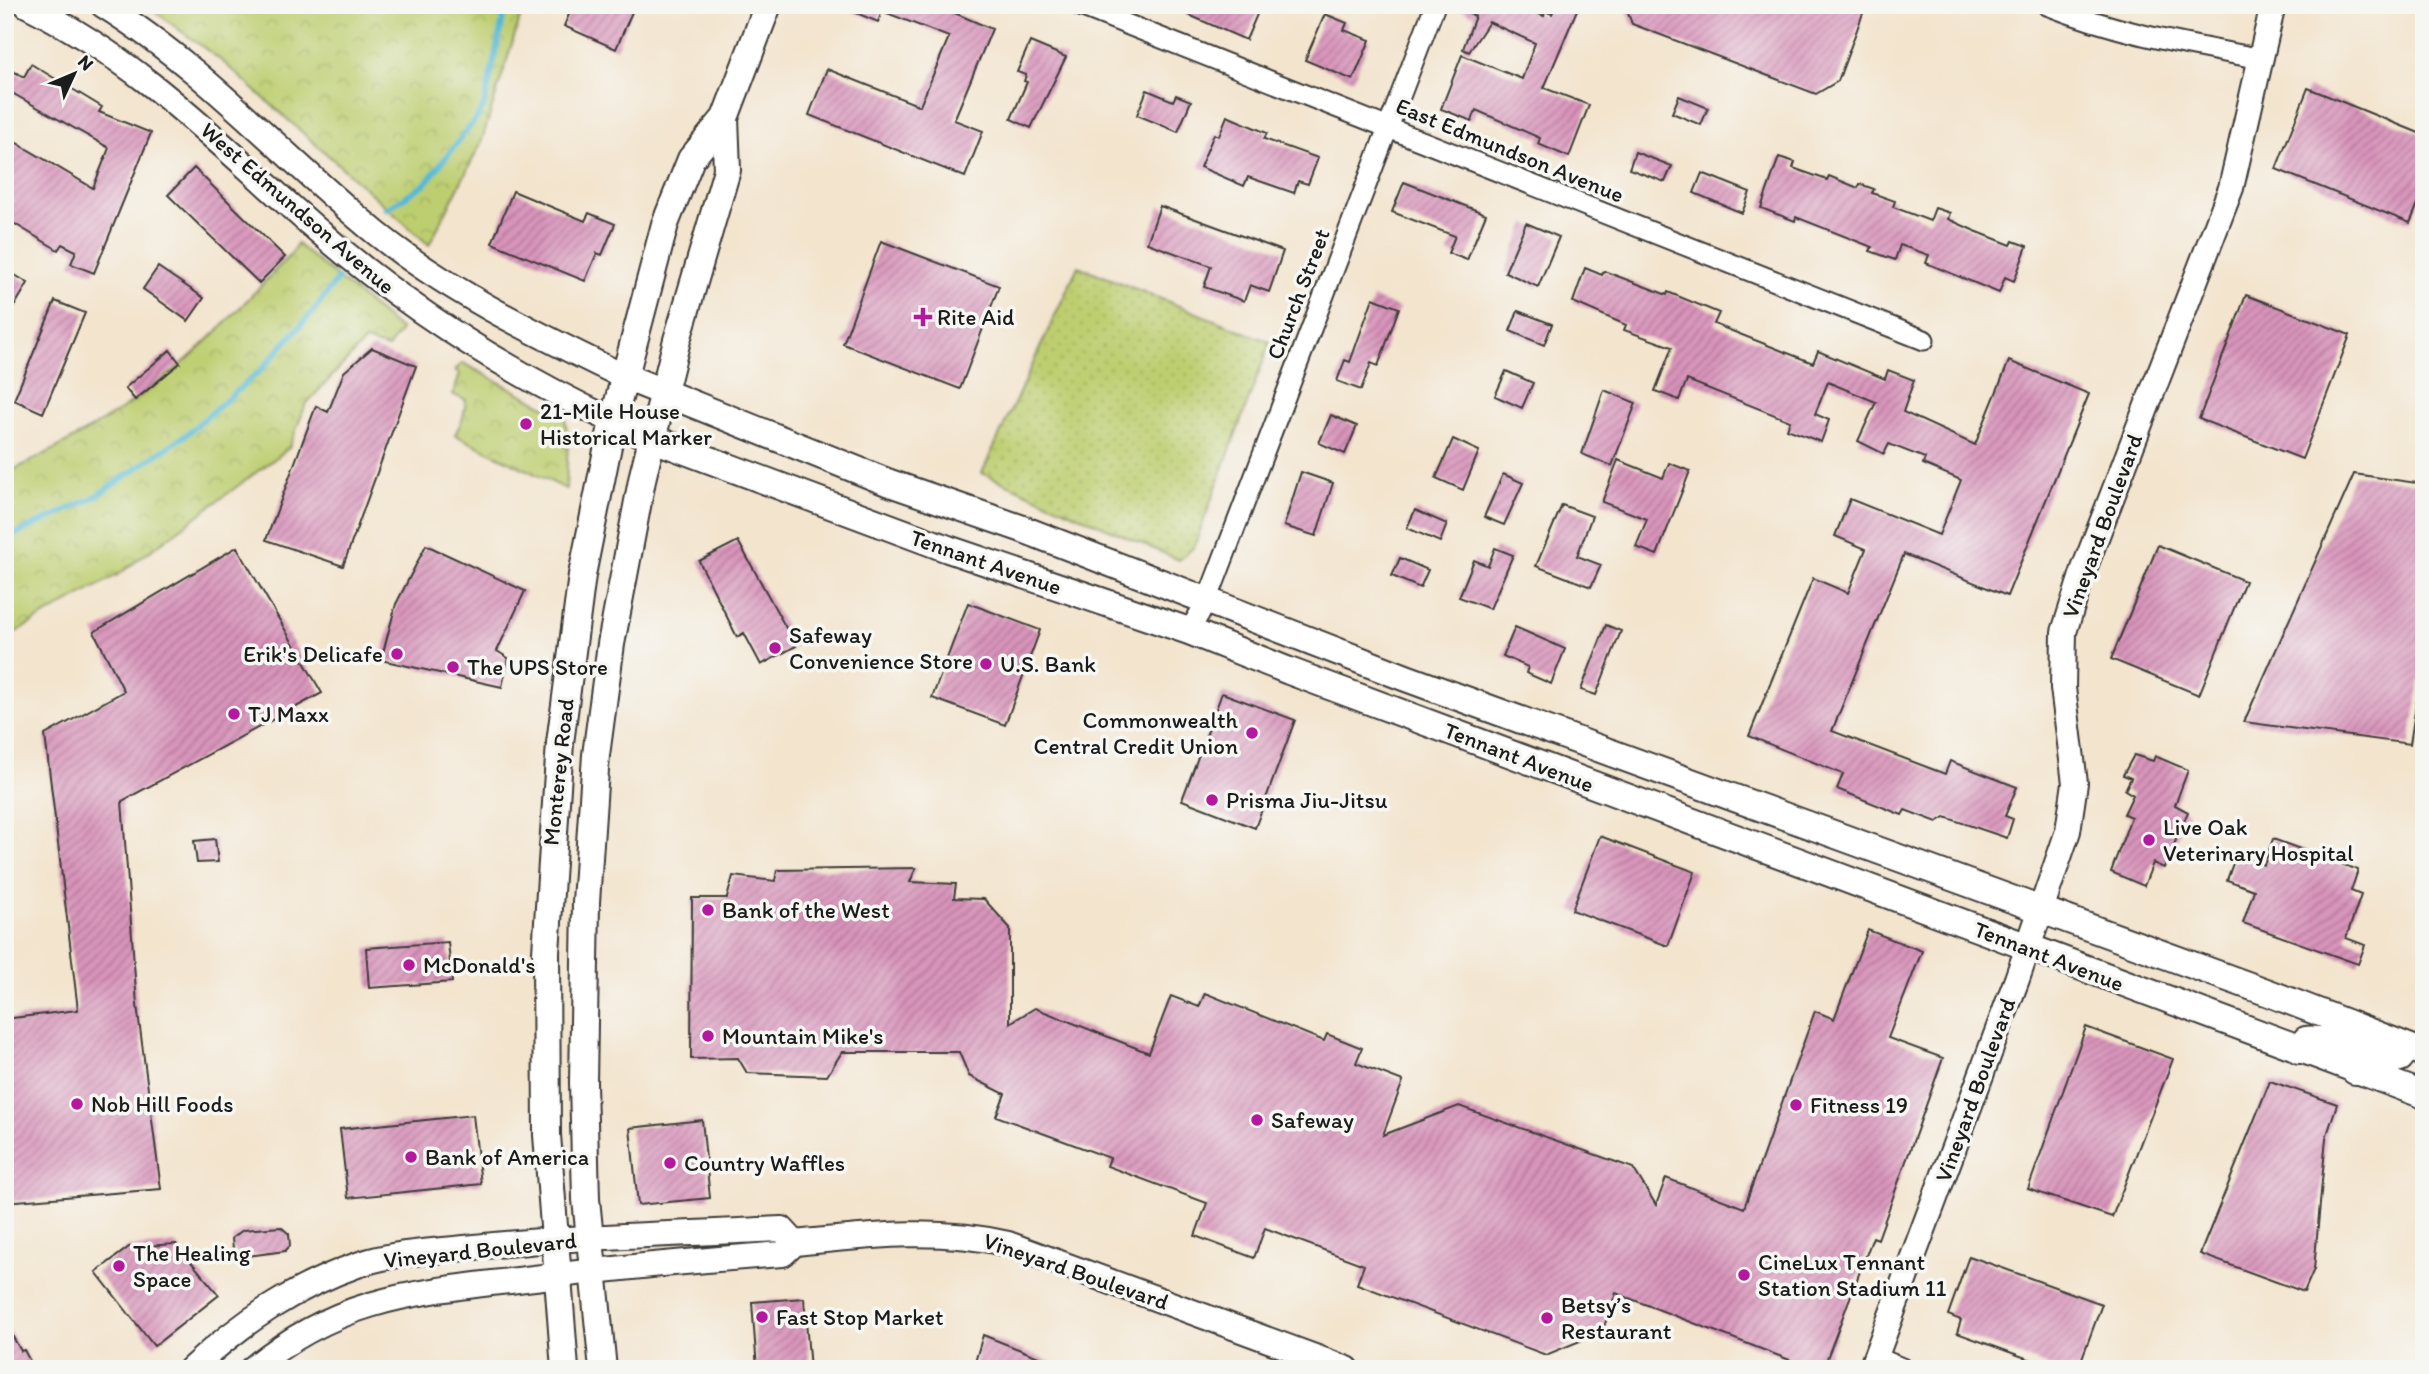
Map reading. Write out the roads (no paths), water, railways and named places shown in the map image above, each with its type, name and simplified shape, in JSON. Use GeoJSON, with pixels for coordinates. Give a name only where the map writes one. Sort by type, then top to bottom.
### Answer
{"type":"FeatureCollection","features":[{"type":"Feature","properties":{"kind":"main road","name":"Monterey Road"},"geometry":{"type":"LineString","coordinates":[[565,1369],[547,1135],[545,1014],[553,819],[580,586],[612,421],[677,192],[691,159],[726,118],[768,5]]}},
{"type":"Feature","properties":{"kind":"main road","name":"Monterey Road"},"geometry":{"type":"LineString","coordinates":[[603,1369],[589,1238],[583,1083],[584,960],[590,822],[611,644],[651,438],[727,170],[726,118]]}},
{"type":"Feature","properties":{"kind":"main road","name":"Tennant Avenue"},"geometry":{"type":"LineString","coordinates":[[624,376],[662,394],[1406,678],[2416,1050]]}},
{"type":"Feature","properties":{"kind":"main road","name":"Tennant Avenue"},"geometry":{"type":"LineString","coordinates":[[612,421],[948,549],[1196,634],[2028,946],[2355,1072],[2424,1095]]}},
{"type":"Feature","properties":{"kind":"main road"},"geometry":{"type":"LineString","coordinates":[[2299,1050],[2306,1040],[2315,1038],[2349,1045],[2356,1042],[2362,1029]]}},
{"type":"Feature","properties":{"kind":"main road"},"geometry":{"type":"LineString","coordinates":[[2355,1072],[2363,1054],[2392,1060],[2416,1050]]}},
{"type":"Feature","properties":{"kind":"street","name":"West Edmundson Avenue"},"geometry":{"type":"LineString","coordinates":[[27,5],[87,38],[143,75],[201,123],[325,237],[449,332],[489,357],[612,421]]}},
{"type":"Feature","properties":{"kind":"street","name":"West Edmundson Avenue"},"geometry":{"type":"LineString","coordinates":[[103,5],[201,75],[339,201],[414,261],[496,310],[624,376]]}},
{"type":"Feature","properties":{"kind":"street","name":"East Edmundson Avenue"},"geometry":{"type":"LineString","coordinates":[[1078,5],[1120,13],[1388,128],[1924,340]]}},
{"type":"Feature","properties":{"kind":"street","name":"Church Street"},"geometry":{"type":"LineString","coordinates":[[1196,634],[1435,5]]}},
{"type":"Feature","properties":{"kind":"street"},"geometry":{"type":"LineString","coordinates":[[2047,5],[2089,22],[2137,36],[2262,59]]}},
{"type":"Feature","properties":{"kind":"street","name":"Vineyard Boulevard"},"geometry":{"type":"LineString","coordinates":[[1874,1363],[2068,831],[2075,783],[2063,688],[2064,632],[2089,557],[2231,188],[2273,5]]}},
{"type":"Feature","properties":{"kind":"street","name":"Vineyard Boulevard"},"geometry":{"type":"LineString","coordinates":[[191,1369],[256,1314],[285,1296],[363,1264],[440,1250],[589,1238],[782,1229],[795,1243]]}},
{"type":"Feature","properties":{"kind":"street","name":"Vineyard Boulevard"},"geometry":{"type":"LineString","coordinates":[[252,1369],[279,1348],[330,1318],[389,1297],[451,1286],[783,1254],[795,1243],[916,1232],[979,1237],[1040,1254],[1347,1369]]}},
{"type":"Feature","properties":{"kind":"street"},"geometry":{"type":"LineString","coordinates":[[1874,1363],[1904,1369]]}},
{"type":"Feature","properties":{"kind":"waterway"},"geometry":{"type":"LineString","coordinates":[[386,209],[425,184],[484,106],[506,5]]}},
{"type":"Feature","properties":{"kind":"waterway"},"geometry":{"type":"LineString","coordinates":[[5,539],[93,498],[187,434],[261,370],[317,307],[338,278]]}},
{"type":"Feature","properties":{"kind":"place","name":"Rite Aid"},"geometry":{"type":"Point","coordinates":[923,317]}},
{"type":"Feature","properties":{"kind":"place","name":"21-Mile House Historical Marker"},"geometry":{"type":"Point","coordinates":[526,424]}},
{"type":"Feature","properties":{"kind":"place","name":"Safeway Convenience Store"},"geometry":{"type":"Point","coordinates":[775,648]}},
{"type":"Feature","properties":{"kind":"place","name":"Erik's Delicafe"},"geometry":{"type":"Point","coordinates":[397,654]}},
{"type":"Feature","properties":{"kind":"place","name":"U.S. Bank"},"geometry":{"type":"Point","coordinates":[986,664]}},
{"type":"Feature","properties":{"kind":"place","name":"The UPS Store"},"geometry":{"type":"Point","coordinates":[453,667]}},
{"type":"Feature","properties":{"kind":"place","name":"TJ Maxx"},"geometry":{"type":"Point","coordinates":[234,714]}},
{"type":"Feature","properties":{"kind":"place","name":"Commonwealth Central Credit Union"},"geometry":{"type":"Point","coordinates":[1252,733]}},
{"type":"Feature","properties":{"kind":"place","name":"Prisma Jiu-Jitsu"},"geometry":{"type":"Point","coordinates":[1212,800]}},
{"type":"Feature","properties":{"kind":"place","name":"Live Oak Veterinary Hospital"},"geometry":{"type":"Point","coordinates":[2149,840]}},
{"type":"Feature","properties":{"kind":"place","name":"Bank of the West"},"geometry":{"type":"Point","coordinates":[708,910]}},
{"type":"Feature","properties":{"kind":"place","name":"McDonald's"},"geometry":{"type":"Point","coordinates":[409,965]}},
{"type":"Feature","properties":{"kind":"place","name":"Mountain Mike's"},"geometry":{"type":"Point","coordinates":[708,1036]}},
{"type":"Feature","properties":{"kind":"place","name":"Nob Hill Foods"},"geometry":{"type":"Point","coordinates":[77,1104]}},
{"type":"Feature","properties":{"kind":"place","name":"Fitness 19"},"geometry":{"type":"Point","coordinates":[1796,1105]}},
{"type":"Feature","properties":{"kind":"place","name":"Safeway"},"geometry":{"type":"Point","coordinates":[1257,1120]}},
{"type":"Feature","properties":{"kind":"place","name":"Bank of America"},"geometry":{"type":"Point","coordinates":[411,1157]}},
{"type":"Feature","properties":{"kind":"place","name":"Country Waffles"},"geometry":{"type":"Point","coordinates":[670,1163]}},
{"type":"Feature","properties":{"kind":"place","name":"The Healing Space"},"geometry":{"type":"Point","coordinates":[119,1266]}},
{"type":"Feature","properties":{"kind":"place","name":"CineLux Tennant Station Stadium 11"},"geometry":{"type":"Point","coordinates":[1744,1275]}},
{"type":"Feature","properties":{"kind":"place","name":"Fast Stop Market"},"geometry":{"type":"Point","coordinates":[762,1317]}},
{"type":"Feature","properties":{"kind":"place","name":"Betsy’s Restaurant"},"geometry":{"type":"Point","coordinates":[1547,1318]}}]}
